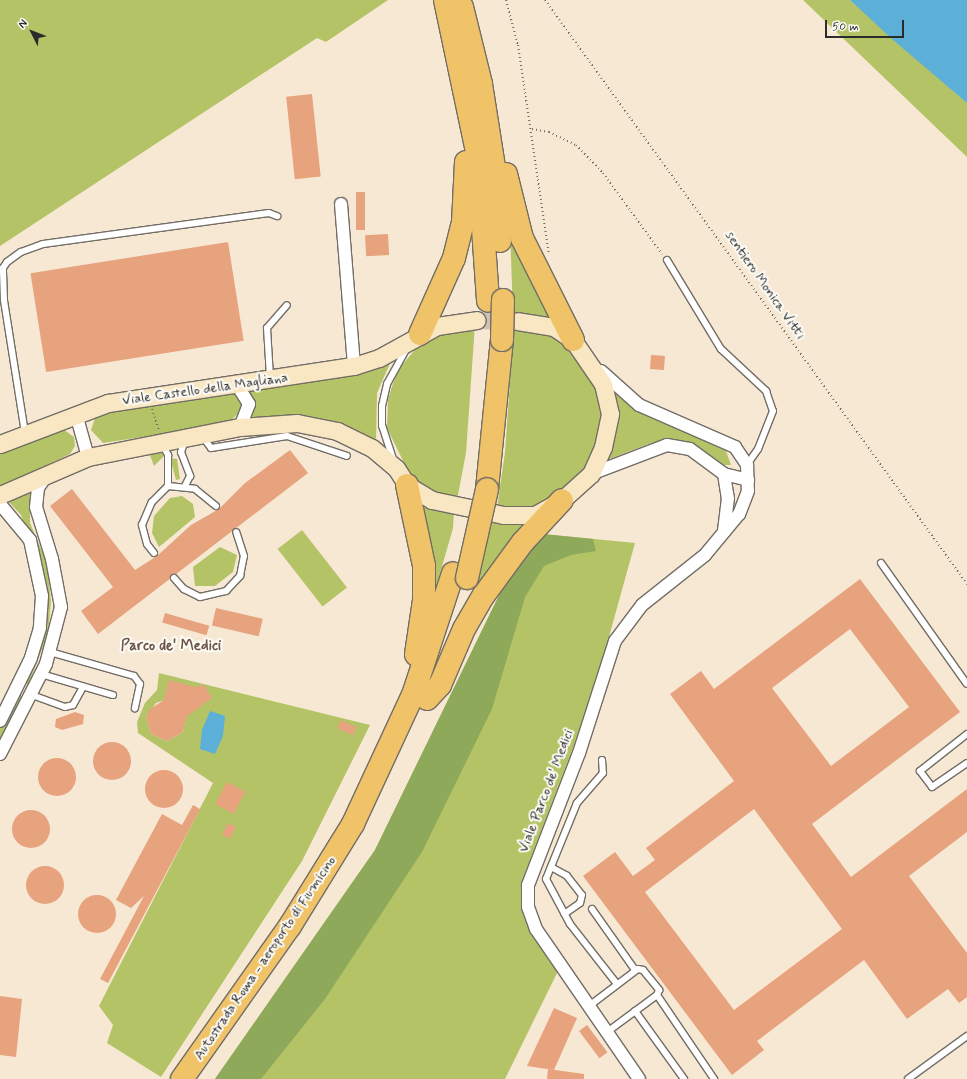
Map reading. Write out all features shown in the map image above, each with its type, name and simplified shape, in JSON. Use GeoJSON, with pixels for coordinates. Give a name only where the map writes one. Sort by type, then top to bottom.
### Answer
{"type":"FeatureCollection","features":[{"type":"Feature","properties":{"kind":"highway","name":"Autostrada Roma - aeroporto di Fiumicino"},"geometry":{"type":"LineString","coordinates":[[445,0],[473,83]]}},
{"type":"Feature","properties":{"kind":"highway","name":"Autostrada Roma - aeroporto di Fiumicino"},"geometry":{"type":"LineString","coordinates":[[199,1079],[341,875],[399,764],[427,699],[460,576],[479,489],[494,341],[495,300],[478,157],[473,83],[460,0]]}},
{"type":"Feature","properties":{"kind":"highway"},"geometry":{"type":"LineString","coordinates":[[416,338],[445,286],[463,223],[466,165],[462,105],[473,83],[490,104],[522,238],[574,340]]}},
{"type":"Feature","properties":{"kind":"highway"},"geometry":{"type":"LineString","coordinates":[[396,736],[398,716],[420,636],[424,600],[419,534],[402,477]]}},
{"type":"Feature","properties":{"kind":"highway"},"geometry":{"type":"LineString","coordinates":[[427,699],[440,685],[464,629],[484,595],[523,542],[562,500]]}},
{"type":"Feature","properties":{"kind":"highway","name":"Autostrada Roma - aeroporto di Fiumicino"},"geometry":{"type":"LineString","coordinates":[[182,1079],[322,876],[396,736],[460,576]]}},
{"type":"Feature","properties":{"kind":"street"},"geometry":{"type":"LineString","coordinates":[[341,204],[354,366]]}},
{"type":"Feature","properties":{"kind":"street","name":"Viale Castello della Magliana"},"geometry":{"type":"LineString","coordinates":[[0,444],[76,414],[152,394],[271,379],[354,366],[416,338],[437,326],[477,320]]}},
{"type":"Feature","properties":{"kind":"street"},"geometry":{"type":"LineString","coordinates":[[517,321],[554,327],[574,340],[588,357],[603,384],[610,414],[603,447],[591,474]]}},
{"type":"Feature","properties":{"kind":"street","name":"Viale Parco de' Medici"},"geometry":{"type":"LineString","coordinates":[[588,357],[620,391],[639,405],[735,447],[747,465],[748,491],[739,514],[706,556],[642,605],[615,641],[579,753],[533,868],[528,907],[536,929],[639,1079]]}},
{"type":"Feature","properties":{"kind":"street"},"geometry":{"type":"LineString","coordinates":[[230,384],[242,391],[249,404],[240,427]]}},
{"type":"Feature","properties":{"kind":"street"},"geometry":{"type":"LineString","coordinates":[[76,414],[88,457]]}},
{"type":"Feature","properties":{"kind":"street"},"geometry":{"type":"LineString","coordinates":[[0,495],[88,457],[240,427],[297,423],[320,426],[367,445],[402,477],[432,500],[503,516],[535,515],[562,500],[591,474],[667,445],[690,449],[724,474],[748,480]]}},
{"type":"Feature","properties":{"kind":"street"},"geometry":{"type":"LineString","coordinates":[[724,474],[728,498],[724,532]]}},
{"type":"Feature","properties":{"kind":"street"},"geometry":{"type":"LineString","coordinates":[[0,754],[32,695],[41,674],[50,652],[61,607],[52,559],[36,507],[38,488],[46,476]]}},
{"type":"Feature","properties":{"kind":"street"},"geometry":{"type":"LineString","coordinates":[[0,504],[30,540],[42,596],[40,628],[17,688],[0,721]]}},
{"type":"Feature","properties":{"kind":"street"},"geometry":{"type":"LineString","coordinates":[[17,688],[32,695]]}},
{"type":"Feature","properties":{"kind":"lane"},"geometry":{"type":"LineString","coordinates":[[25,433],[4,300],[3,268],[7,262],[20,252],[42,244],[269,213],[278,216]]}},
{"type":"Feature","properties":{"kind":"lane"},"geometry":{"type":"LineString","coordinates":[[666,260],[721,349],[766,391],[773,412],[758,449],[747,465]]}},
{"type":"Feature","properties":{"kind":"lane"},"geometry":{"type":"LineString","coordinates":[[271,379],[267,328],[287,305]]}},
{"type":"Feature","properties":{"kind":"lane"},"geometry":{"type":"LineString","coordinates":[[402,477],[382,426],[382,406],[388,384],[416,338]]}},
{"type":"Feature","properties":{"kind":"lane"},"geometry":{"type":"LineString","coordinates":[[185,486],[190,476],[181,452],[193,436],[211,448],[287,436],[347,456]]}},
{"type":"Feature","properties":{"kind":"lane"},"geometry":{"type":"LineString","coordinates":[[160,443],[168,455],[168,486]]}},
{"type":"Feature","properties":{"kind":"lane"},"geometry":{"type":"LineString","coordinates":[[154,553],[147,544],[142,525],[152,502],[168,486],[185,486],[195,489],[216,506]]}},
{"type":"Feature","properties":{"kind":"lane"},"geometry":{"type":"LineString","coordinates":[[174,578],[184,589],[200,596],[226,591],[240,576],[244,556],[236,532]]}},
{"type":"Feature","properties":{"kind":"lane"},"geometry":{"type":"LineString","coordinates":[[881,563],[967,684]]}},
{"type":"Feature","properties":{"kind":"lane"},"geometry":{"type":"LineString","coordinates":[[50,652],[134,676],[140,684],[135,708]]}},
{"type":"Feature","properties":{"kind":"lane"},"geometry":{"type":"LineString","coordinates":[[41,674],[113,695]]}},
{"type":"Feature","properties":{"kind":"lane"},"geometry":{"type":"LineString","coordinates":[[32,695],[65,707],[73,705],[83,687]]}},
{"type":"Feature","properties":{"kind":"lane"},"geometry":{"type":"LineString","coordinates":[[967,734],[920,771],[932,787],[967,763]]}},
{"type":"Feature","properties":{"kind":"lane"},"geometry":{"type":"LineString","coordinates":[[602,760],[603,773],[577,803],[546,879],[564,914],[617,984]]}},
{"type":"Feature","properties":{"kind":"lane"},"geometry":{"type":"LineString","coordinates":[[551,867],[567,876],[582,895],[580,903],[564,914]]}},
{"type":"Feature","properties":{"kind":"lane"},"geometry":{"type":"LineString","coordinates":[[592,909],[635,970]]}},
{"type":"Feature","properties":{"kind":"lane"},"geometry":{"type":"LineString","coordinates":[[589,1006],[635,970],[644,970],[659,990],[657,995],[607,1032]]}},
{"type":"Feature","properties":{"kind":"lane"},"geometry":{"type":"LineString","coordinates":[[657,995],[714,1079]]}},
{"type":"Feature","properties":{"kind":"lane"},"geometry":{"type":"LineString","coordinates":[[636,1011],[684,1079]]}},
{"type":"Feature","properties":{"kind":"lane"},"geometry":{"type":"LineString","coordinates":[[908,1079],[967,1036]]}},
{"type":"Feature","properties":{"kind":"path"},"geometry":{"type":"LineString","coordinates":[[506,0],[518,45],[532,129],[550,261]]}},
{"type":"Feature","properties":{"kind":"path","name":"sentiero Monica Vitti"},"geometry":{"type":"LineString","coordinates":[[545,0],[967,584]]}},
{"type":"Feature","properties":{"kind":"path"},"geometry":{"type":"LineString","coordinates":[[532,129],[549,132],[576,145],[603,173],[666,260]]}},
{"type":"Feature","properties":{"kind":"path"},"geometry":{"type":"LineString","coordinates":[[152,394],[150,401],[160,443]]}},
{"type":"Feature","properties":{"kind":"green space"},"geometry":{"type":"Polygon","coordinates":[[[0,0],[388,0],[326,42],[317,38],[0,246],[0,0]]]}},
{"type":"Feature","properties":{"kind":"green space"},"geometry":{"type":"Polygon","coordinates":[[[803,0],[850,0],[967,103],[967,157],[803,0]]]}},
{"type":"Feature","properties":{"kind":"green space"},"geometry":{"type":"Polygon","coordinates":[[[510,229],[554,321],[513,314],[510,229]]]}},
{"type":"Feature","properties":{"kind":"green space"},"geometry":{"type":"Polygon","coordinates":[[[475,324],[466,453],[457,500],[422,486],[408,471],[387,428],[388,399],[397,371],[419,345],[433,333],[475,324]]]}},
{"type":"Feature","properties":{"kind":"green space"},"geometry":{"type":"Polygon","coordinates":[[[514,324],[537,328],[559,340],[582,361],[594,382],[602,422],[591,462],[573,484],[529,510],[497,508],[505,452],[514,324]]]}},
{"type":"Feature","properties":{"kind":"green space"},"geometry":{"type":"Polygon","coordinates":[[[391,361],[377,393],[376,441],[250,420],[255,408],[248,389],[391,361]]]}},
{"type":"Feature","properties":{"kind":"green space"},"geometry":{"type":"Polygon","coordinates":[[[611,389],[636,408],[726,451],[731,465],[718,465],[668,442],[651,443],[604,461],[611,389]]]}},
{"type":"Feature","properties":{"kind":"green space"},"geometry":{"type":"Polygon","coordinates":[[[232,391],[242,402],[241,411],[227,424],[103,443],[91,430],[97,412],[232,391]]]}},
{"type":"Feature","properties":{"kind":"green space"},"geometry":{"type":"Polygon","coordinates":[[[60,427],[74,437],[75,446],[70,454],[0,487],[0,450],[60,427]]]}},
{"type":"Feature","properties":{"kind":"green space"},"geometry":{"type":"Polygon","coordinates":[[[160,449],[164,456],[154,466],[148,450],[160,449]]]}},
{"type":"Feature","properties":{"kind":"green space"},"geometry":{"type":"Polygon","coordinates":[[[170,458],[177,459],[180,479],[176,480],[170,458]]]}},
{"type":"Feature","properties":{"kind":"green space"},"geometry":{"type":"Polygon","coordinates":[[[30,488],[30,523],[47,563],[51,601],[48,634],[28,685],[23,682],[43,629],[41,567],[21,515],[7,500],[30,488]]]}},
{"type":"Feature","properties":{"kind":"green space"},"geometry":{"type":"Polygon","coordinates":[[[182,496],[193,504],[195,517],[159,547],[152,533],[154,516],[170,498],[182,496]]]}},
{"type":"Feature","properties":{"kind":"green space"},"geometry":{"type":"Polygon","coordinates":[[[421,504],[454,509],[453,528],[429,612],[421,504]]]}},
{"type":"Feature","properties":{"kind":"green space"},"geometry":{"type":"Polygon","coordinates":[[[493,516],[533,520],[473,593],[472,592],[493,516]]]}},
{"type":"Feature","properties":{"kind":"green space"},"geometry":{"type":"Polygon","coordinates":[[[302,530],[347,588],[323,607],[278,549],[302,530]]]}},
{"type":"Feature","properties":{"kind":"green space"},"geometry":{"type":"Polygon","coordinates":[[[543,534],[635,543],[592,698],[522,881],[525,920],[558,971],[505,1079],[215,1079],[375,850],[505,583],[543,534]]]}},
{"type":"Feature","properties":{"kind":"green space"},"geometry":{"type":"Polygon","coordinates":[[[543,534],[593,539],[596,551],[571,555],[544,566],[525,597],[492,709],[422,852],[325,999],[261,1079],[215,1079],[375,850],[505,583],[543,534]]]}},
{"type":"Feature","properties":{"kind":"green space"},"geometry":{"type":"Polygon","coordinates":[[[220,547],[237,555],[233,572],[215,586],[195,586],[193,567],[220,547]]]}},
{"type":"Feature","properties":{"kind":"green space"},"geometry":{"type":"Polygon","coordinates":[[[159,673],[370,725],[302,861],[161,1077],[107,1043],[113,1025],[99,1006],[213,783],[138,733],[137,722],[145,703],[157,690],[159,673]],[[165,700],[156,703],[146,717],[151,734],[167,741],[183,732],[186,715],[165,700]]]}},
{"type":"Feature","properties":{"kind":"green space"},"geometry":{"type":"Polygon","coordinates":[[[19,694],[23,697],[0,741],[0,728],[19,694]]]}},
{"type":"Feature","properties":{"kind":"water"},"geometry":{"type":"Polygon","coordinates":[[[850,0],[967,0],[967,103],[892,39],[850,0]]]}},
{"type":"Feature","properties":{"kind":"water"},"geometry":{"type":"Polygon","coordinates":[[[210,711],[225,716],[223,736],[215,754],[200,749],[202,730],[210,711]]]}},
{"type":"Feature","properties":{"kind":"building"},"geometry":{"type":"Polygon","coordinates":[[[312,94],[321,177],[295,179],[286,97],[312,94]]]}},
{"type":"Feature","properties":{"kind":"building"},"geometry":{"type":"Polygon","coordinates":[[[356,192],[365,192],[365,230],[356,230],[356,192]]]}},
{"type":"Feature","properties":{"kind":"building"},"geometry":{"type":"Polygon","coordinates":[[[388,234],[389,255],[366,256],[365,235],[388,234]]]}},
{"type":"Feature","properties":{"kind":"building"},"geometry":{"type":"Polygon","coordinates":[[[228,242],[244,341],[46,372],[30,273],[228,242]]]}},
{"type":"Feature","properties":{"kind":"building"},"geometry":{"type":"Polygon","coordinates":[[[651,355],[665,356],[664,370],[650,369],[651,355]]]}},
{"type":"Feature","properties":{"kind":"building"},"geometry":{"type":"Polygon","coordinates":[[[290,450],[308,473],[98,634],[81,611],[113,587],[50,506],[72,489],[135,570],[157,556],[191,525],[219,509],[245,483],[290,450]]]}},
{"type":"Feature","properties":{"kind":"building"},"geometry":{"type":"Polygon","coordinates":[[[860,579],[960,712],[812,824],[851,877],[967,789],[967,832],[909,876],[967,953],[967,997],[959,1003],[948,989],[907,1019],[864,960],[757,1041],[764,1050],[732,1075],[583,876],[615,852],[633,876],[655,860],[646,848],[734,781],[670,694],[701,671],[714,689],[860,579]],[[850,629],[772,688],[831,766],[909,707],[850,629]],[[754,809],[645,892],[734,1010],[842,929],[754,809]]]}},
{"type":"Feature","properties":{"kind":"building"},"geometry":{"type":"Polygon","coordinates":[[[216,608],[263,619],[259,636],[212,626],[216,608]]]}},
{"type":"Feature","properties":{"kind":"building"},"geometry":{"type":"Polygon","coordinates":[[[165,613],[209,626],[206,635],[162,623],[165,613]]]}},
{"type":"Feature","properties":{"kind":"building"},"geometry":{"type":"Polygon","coordinates":[[[169,680],[195,687],[204,685],[212,698],[186,717],[183,732],[167,741],[151,734],[146,717],[150,709],[164,700],[169,680]]]}},
{"type":"Feature","properties":{"kind":"building"},"geometry":{"type":"Polygon","coordinates":[[[75,712],[84,715],[83,724],[62,730],[55,727],[56,719],[75,712]]]}},
{"type":"Feature","properties":{"kind":"building"},"geometry":{"type":"Polygon","coordinates":[[[341,720],[356,727],[353,735],[337,728],[341,720]]]}},
{"type":"Feature","properties":{"kind":"building"},"geometry":{"type":"Polygon","coordinates":[[[108,742],[116,742],[123,745],[128,750],[131,761],[128,772],[123,777],[116,780],[108,780],[101,777],[96,772],[93,765],[93,757],[96,750],[101,745],[108,742]]]}},
{"type":"Feature","properties":{"kind":"building"},"geometry":{"type":"Polygon","coordinates":[[[53,758],[61,758],[68,761],[73,766],[76,777],[73,788],[68,793],[61,796],[53,796],[46,793],[41,788],[38,781],[38,773],[41,766],[46,761],[53,758]]]}},
{"type":"Feature","properties":{"kind":"building"},"geometry":{"type":"Polygon","coordinates":[[[160,770],[168,770],[175,773],[180,778],[183,789],[180,800],[175,805],[168,808],[160,808],[153,805],[148,800],[145,793],[145,785],[148,778],[153,773],[160,770]]]}},
{"type":"Feature","properties":{"kind":"building"},"geometry":{"type":"Polygon","coordinates":[[[227,782],[246,792],[234,814],[215,804],[227,782]]]}},
{"type":"Feature","properties":{"kind":"building"},"geometry":{"type":"Polygon","coordinates":[[[193,805],[200,809],[108,983],[100,979],[144,896],[131,908],[116,900],[162,814],[182,825],[193,805]]]}},
{"type":"Feature","properties":{"kind":"building"},"geometry":{"type":"Polygon","coordinates":[[[27,810],[35,810],[42,813],[47,818],[50,829],[47,840],[42,845],[35,848],[27,848],[20,845],[15,840],[12,833],[12,825],[15,818],[20,813],[27,810]]]}},
{"type":"Feature","properties":{"kind":"building"},"geometry":{"type":"Polygon","coordinates":[[[228,823],[236,827],[230,839],[222,835],[228,823]]]}},
{"type":"Feature","properties":{"kind":"building"},"geometry":{"type":"Polygon","coordinates":[[[41,866],[49,866],[56,869],[61,874],[64,885],[61,896],[56,901],[49,904],[41,904],[34,901],[29,896],[26,889],[26,881],[29,874],[34,869],[41,866]]]}},
{"type":"Feature","properties":{"kind":"building"},"geometry":{"type":"Polygon","coordinates":[[[93,895],[101,895],[108,898],[113,903],[116,914],[113,925],[108,930],[101,933],[93,933],[86,930],[81,925],[78,918],[78,910],[81,903],[86,898],[93,895]]]}},
{"type":"Feature","properties":{"kind":"building"},"geometry":{"type":"Polygon","coordinates":[[[0,996],[22,999],[16,1057],[0,1055],[0,996]]]}},
{"type":"Feature","properties":{"kind":"building"},"geometry":{"type":"Polygon","coordinates":[[[554,1008],[577,1018],[554,1070],[527,1066],[554,1008]]]}},
{"type":"Feature","properties":{"kind":"building"},"geometry":{"type":"Polygon","coordinates":[[[587,1025],[607,1052],[599,1058],[579,1031],[587,1025]]]}},
{"type":"Feature","properties":{"kind":"building"},"geometry":{"type":"Polygon","coordinates":[[[548,1069],[584,1074],[584,1079],[547,1079],[548,1069]]]}},
{"type":"Feature","properties":{"kind":"tunnel"},"geometry":{"type":"LineString","coordinates":[[477,320],[515,321]]}},
{"type":"Feature","properties":{"kind":"district","name":"Parco de' Medici"},"geometry":{"type":"Point","coordinates":[171,647]}}]}
